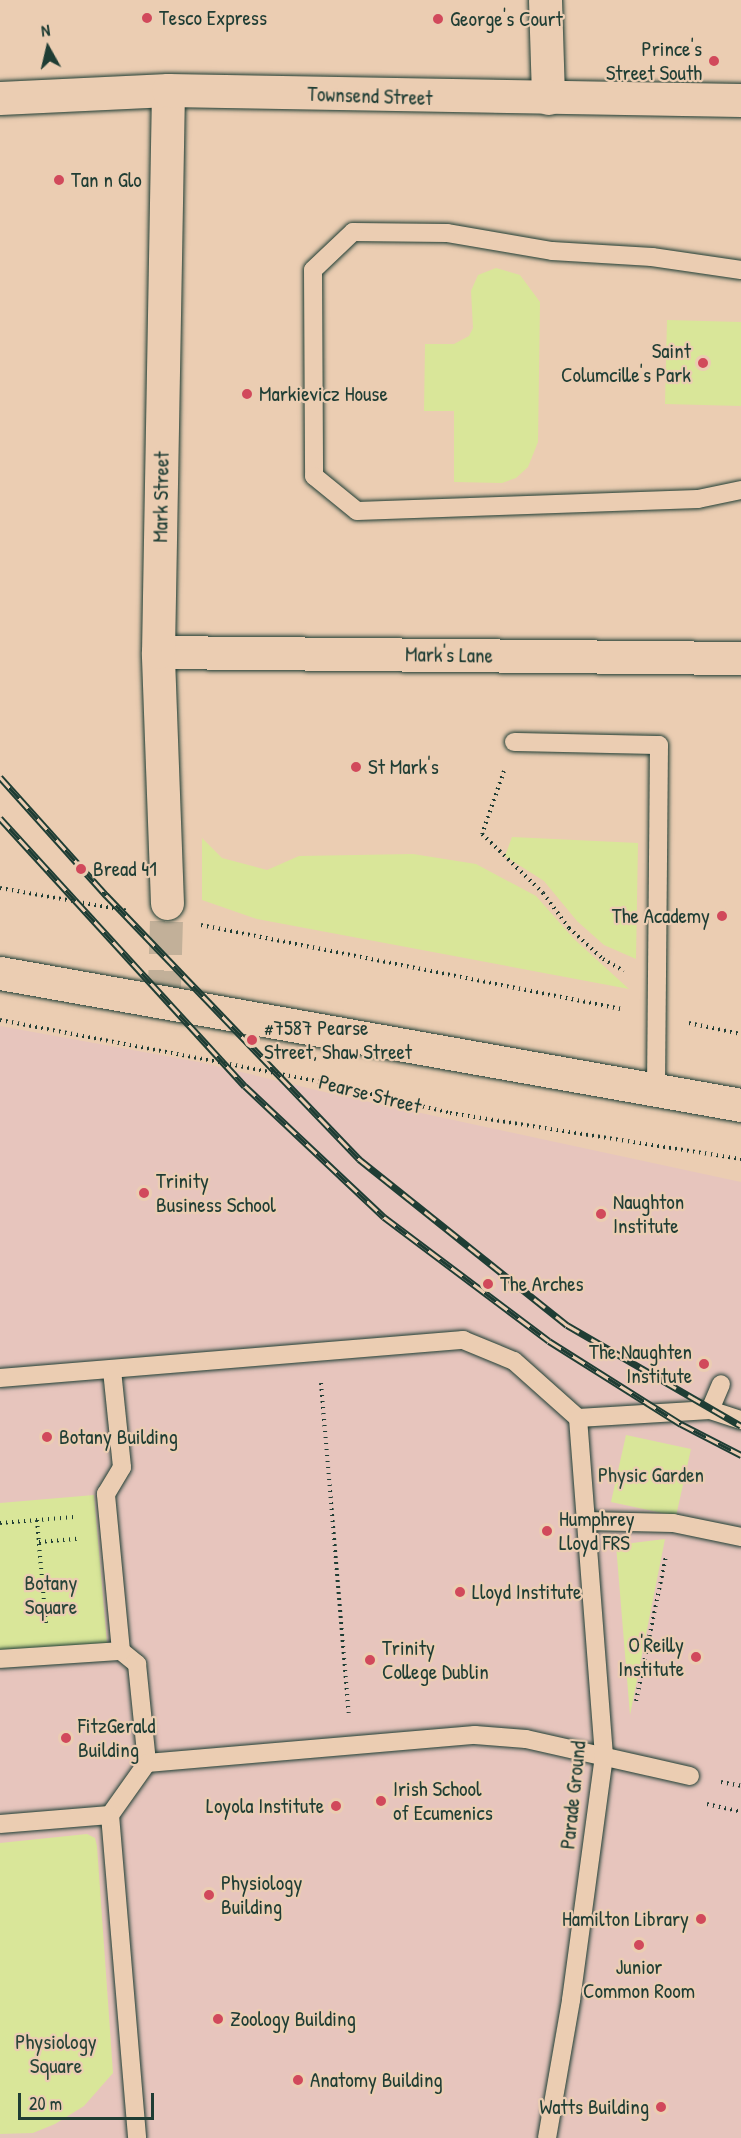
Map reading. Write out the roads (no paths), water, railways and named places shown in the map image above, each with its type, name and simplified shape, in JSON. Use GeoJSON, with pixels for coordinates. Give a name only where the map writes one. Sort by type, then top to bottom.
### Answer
{"type":"FeatureCollection","features":[{"type":"Feature","properties":{"kind":"main road"},"geometry":{"type":"LineString","coordinates":[[545,0],[548,98]]}},
{"type":"Feature","properties":{"kind":"main road","name":"Townsend Street"},"geometry":{"type":"LineString","coordinates":[[0,98],[168,90],[741,100]]}},
{"type":"Feature","properties":{"kind":"main road","name":"Mark Street"},"geometry":{"type":"LineString","coordinates":[[167,903],[158,652],[168,90]]}},
{"type":"Feature","properties":{"kind":"main road","name":"Mark's Lane"},"geometry":{"type":"LineString","coordinates":[[158,652],[741,658]]}},
{"type":"Feature","properties":{"kind":"main road"},"geometry":{"type":"LineString","coordinates":[[0,974],[741,1105]]}},
{"type":"Feature","properties":{"kind":"lane"},"geometry":{"type":"LineString","coordinates":[[741,270],[652,257],[552,251],[447,233],[353,231],[313,270],[314,476],[357,512],[698,499],[741,490]]}},
{"type":"Feature","properties":{"kind":"lane"},"geometry":{"type":"LineString","coordinates":[[514,742],[659,745],[656,1091]]}},
{"type":"Feature","properties":{"kind":"lane"},"geometry":{"type":"LineString","coordinates":[[0,1378],[112,1371],[463,1341],[514,1361],[578,1418],[710,1410],[741,1420]]}},
{"type":"Feature","properties":{"kind":"lane"},"geometry":{"type":"LineString","coordinates":[[112,1371],[122,1467],[106,1494],[121,1651]]}},
{"type":"Feature","properties":{"kind":"lane"},"geometry":{"type":"LineString","coordinates":[[710,1410],[722,1384]]}},
{"type":"Feature","properties":{"kind":"lane","name":"Parade Ground"},"geometry":{"type":"LineString","coordinates":[[547,2138],[571,2000],[604,1756],[578,1418]]}},
{"type":"Feature","properties":{"kind":"lane"},"geometry":{"type":"LineString","coordinates":[[586,1521],[673,1523],[741,1537]]}},
{"type":"Feature","properties":{"kind":"lane"},"geometry":{"type":"LineString","coordinates":[[0,1659],[121,1651],[137,1664],[147,1763],[110,1815],[137,2138]]}},
{"type":"Feature","properties":{"kind":"lane"},"geometry":{"type":"LineString","coordinates":[[147,1763],[502,1734],[690,1776]]}},
{"type":"Feature","properties":{"kind":"lane"},"geometry":{"type":"LineString","coordinates":[[0,1824],[110,1815]]}},
{"type":"Feature","properties":{"kind":"tunnel"},"geometry":{"type":"LineString","coordinates":[[164,1003],[167,903]]}},
{"type":"Feature","properties":{"kind":"railway"},"geometry":{"type":"LineString","coordinates":[[0,777],[106,895],[359,1159],[567,1325],[741,1426]]}},
{"type":"Feature","properties":{"kind":"railway"},"geometry":{"type":"LineString","coordinates":[[0,818],[245,1086],[384,1217],[549,1341],[681,1424],[741,1455]]}},
{"type":"Feature","properties":{"kind":"place","name":"Tesco Express"},"geometry":{"type":"Point","coordinates":[147,18]}},
{"type":"Feature","properties":{"kind":"place","name":"George's Court"},"geometry":{"type":"Point","coordinates":[438,19]}},
{"type":"Feature","properties":{"kind":"place","name":"Prince's Street South"},"geometry":{"type":"Point","coordinates":[714,61]}},
{"type":"Feature","properties":{"kind":"place","name":"Tan n Glo"},"geometry":{"type":"Point","coordinates":[59,180]}},
{"type":"Feature","properties":{"kind":"place","name":"Saint Columcille's Park"},"geometry":{"type":"Point","coordinates":[703,363]}},
{"type":"Feature","properties":{"kind":"place","name":"Markievicz House"},"geometry":{"type":"Point","coordinates":[247,394]}},
{"type":"Feature","properties":{"kind":"place","name":"St Mark's"},"geometry":{"type":"Point","coordinates":[356,767]}},
{"type":"Feature","properties":{"kind":"place","name":"Bread 41"},"geometry":{"type":"Point","coordinates":[81,869]}},
{"type":"Feature","properties":{"kind":"place","name":"The Academy"},"geometry":{"type":"Point","coordinates":[722,916]}},
{"type":"Feature","properties":{"kind":"place","name":"#7587 Pearse Street, Shaw Street"},"geometry":{"type":"Point","coordinates":[252,1040]}},
{"type":"Feature","properties":{"kind":"place","name":"Trinity Business School"},"geometry":{"type":"Point","coordinates":[144,1193]}},
{"type":"Feature","properties":{"kind":"place","name":"Naughton Institute"},"geometry":{"type":"Point","coordinates":[601,1214]}},
{"type":"Feature","properties":{"kind":"place","name":"The Arches"},"geometry":{"type":"Point","coordinates":[488,1284]}},
{"type":"Feature","properties":{"kind":"place","name":"The Naughten Institute"},"geometry":{"type":"Point","coordinates":[704,1364]}},
{"type":"Feature","properties":{"kind":"place","name":"Botany Building"},"geometry":{"type":"Point","coordinates":[47,1437]}},
{"type":"Feature","properties":{"kind":"place","name":"Humphrey Lloyd FRS"},"geometry":{"type":"Point","coordinates":[547,1531]}},
{"type":"Feature","properties":{"kind":"place","name":"Lloyd Institute"},"geometry":{"type":"Point","coordinates":[460,1592]}},
{"type":"Feature","properties":{"kind":"place","name":"O'Reilly Institute"},"geometry":{"type":"Point","coordinates":[696,1657]}},
{"type":"Feature","properties":{"kind":"place","name":"Trinity College Dublin"},"geometry":{"type":"Point","coordinates":[370,1660]}},
{"type":"Feature","properties":{"kind":"place","name":"FitzGerald Building"},"geometry":{"type":"Point","coordinates":[66,1738]}},
{"type":"Feature","properties":{"kind":"place","name":"Irish School of Ecumenics"},"geometry":{"type":"Point","coordinates":[381,1801]}},
{"type":"Feature","properties":{"kind":"place","name":"Loyola Institute"},"geometry":{"type":"Point","coordinates":[336,1806]}},
{"type":"Feature","properties":{"kind":"place","name":"Physiology Building"},"geometry":{"type":"Point","coordinates":[209,1895]}},
{"type":"Feature","properties":{"kind":"place","name":"Hamilton Library"},"geometry":{"type":"Point","coordinates":[701,1919]}},
{"type":"Feature","properties":{"kind":"place","name":"Junior Common Room"},"geometry":{"type":"Point","coordinates":[639,1945]}},
{"type":"Feature","properties":{"kind":"place","name":"Zoology Building"},"geometry":{"type":"Point","coordinates":[218,2019]}},
{"type":"Feature","properties":{"kind":"place","name":"Anatomy Building"},"geometry":{"type":"Point","coordinates":[298,2080]}},
{"type":"Feature","properties":{"kind":"place","name":"Watts Building"},"geometry":{"type":"Point","coordinates":[661,2107]}},
{"type":"Feature","properties":{"kind":"park label","name":"Physic Garden"},"geometry":{"type":"Point","coordinates":[651,1475]}},
{"type":"Feature","properties":{"kind":"park label","name":"Botany Square"},"geometry":{"type":"Point","coordinates":[51,1595]}},
{"type":"Feature","properties":{"kind":"park label","name":"Physiology Square"},"geometry":{"type":"Point","coordinates":[56,2054]}}]}
